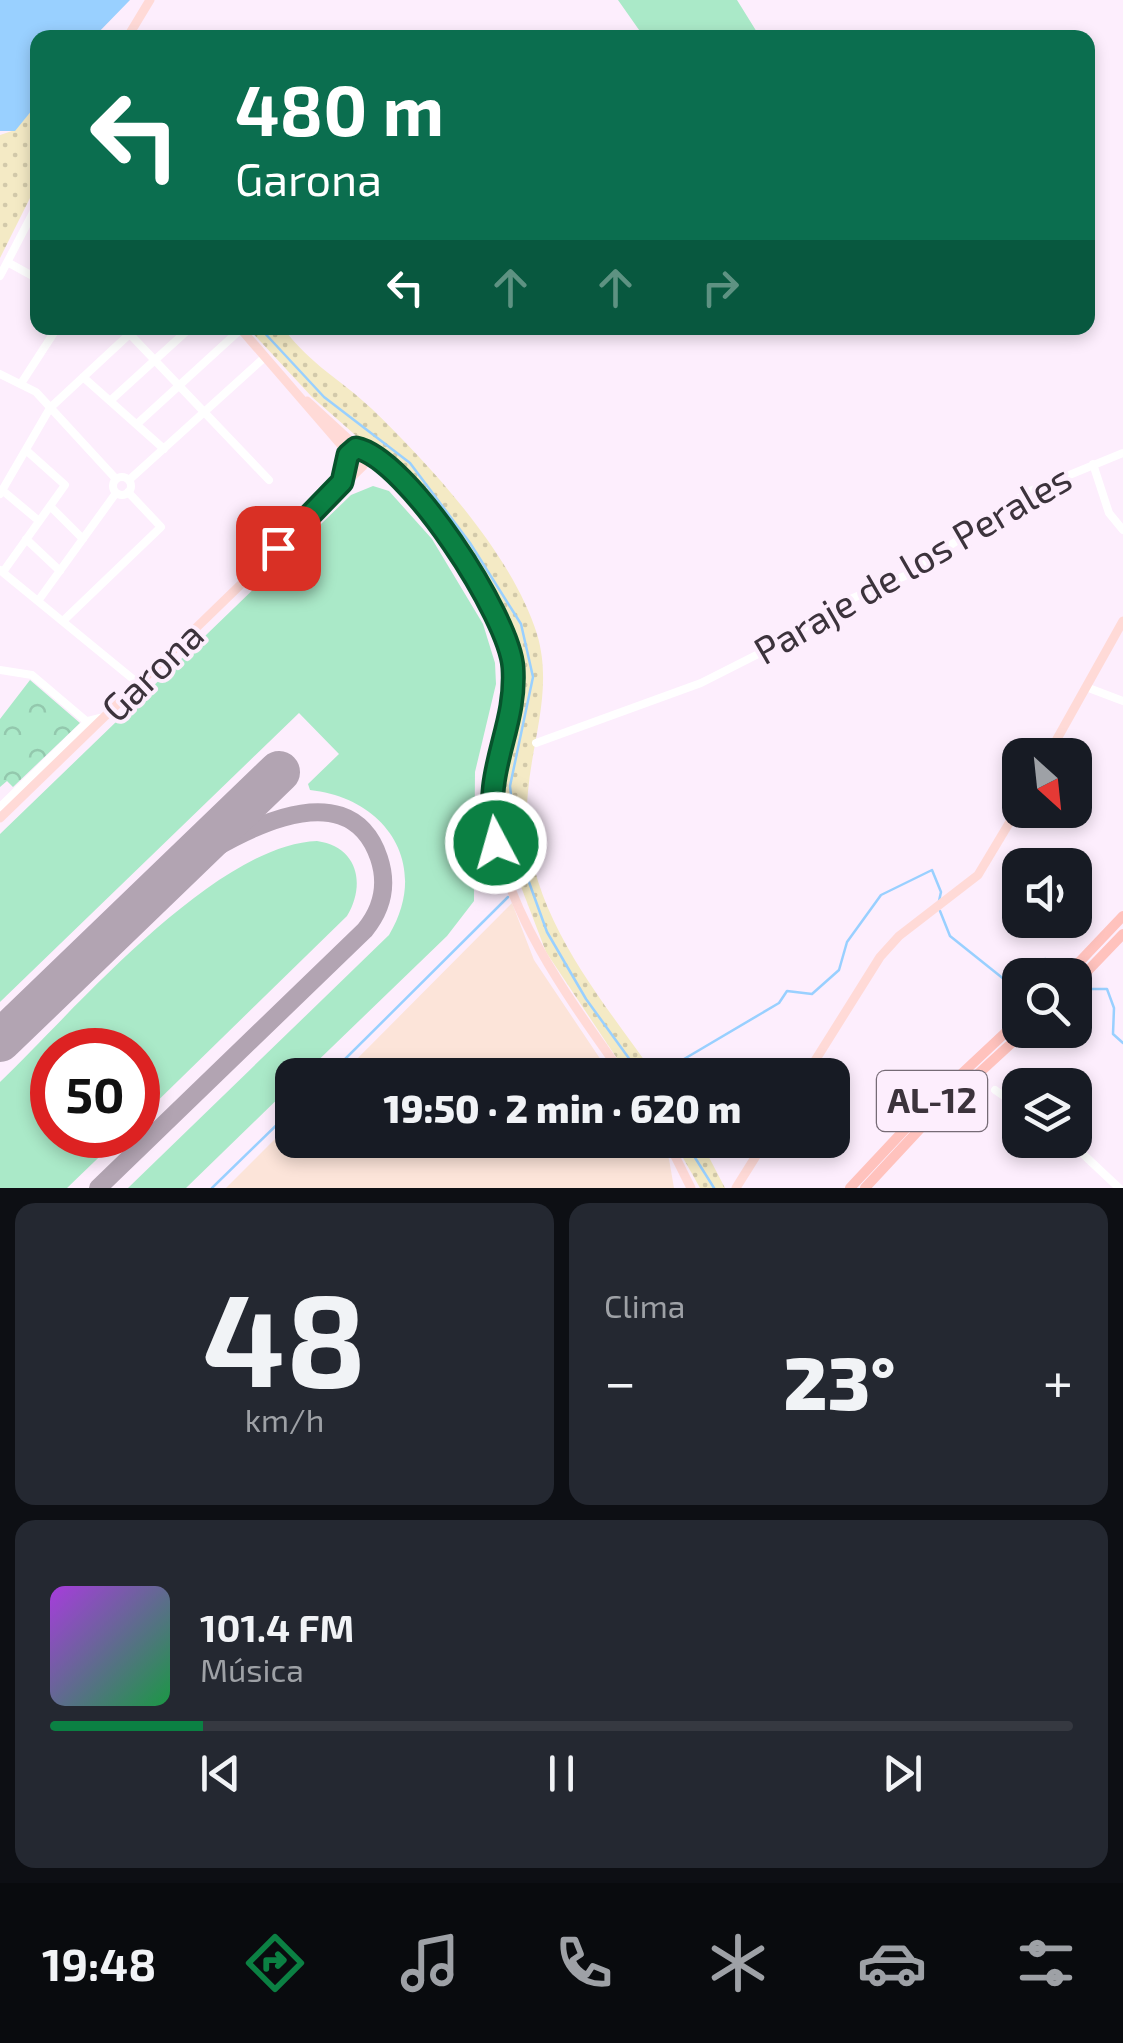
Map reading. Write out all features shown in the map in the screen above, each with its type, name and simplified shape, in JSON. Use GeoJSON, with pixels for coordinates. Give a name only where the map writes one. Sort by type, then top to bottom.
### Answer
{"type":"FeatureCollection","features":[{"type":"Feature","properties":{"kind":"highway"},"geometry":{"type":"LineString","coordinates":[[1083,958],[1123,916]]}},
{"type":"Feature","properties":{"kind":"highway"},"geometry":{"type":"LineString","coordinates":[[1092,966],[1123,934]]}},
{"type":"Feature","properties":{"kind":"highway","name":"AL-12"},"geometry":{"type":"LineString","coordinates":[[850,1188],[923,1110],[1002,1036]]}},
{"type":"Feature","properties":{"kind":"highway","name":"AL-12"},"geometry":{"type":"LineString","coordinates":[[865,1188],[930,1118],[1006,1048]]}},
{"type":"Feature","properties":{"kind":"main road"},"geometry":{"type":"LineString","coordinates":[[131,30],[150,0]]}},
{"type":"Feature","properties":{"kind":"main road"},"geometry":{"type":"LineString","coordinates":[[246,335],[349,460],[384,466]]}},
{"type":"Feature","properties":{"kind":"main road"},"geometry":{"type":"LineString","coordinates":[[290,386],[384,466],[438,521],[508,640],[513,690],[491,788],[496,843],[544,960],[611,1058]]}},
{"type":"Feature","properties":{"kind":"main road"},"geometry":{"type":"LineString","coordinates":[[339,486],[354,449],[364,451]]}},
{"type":"Feature","properties":{"kind":"main road"},"geometry":{"type":"LineString","coordinates":[[364,451],[364,465]]}},
{"type":"Feature","properties":{"kind":"main road","name":"Garona"},"geometry":{"type":"LineString","coordinates":[[0,818],[90,725],[108,715],[364,465]]}},
{"type":"Feature","properties":{"kind":"main road"},"geometry":{"type":"LineString","coordinates":[[1057,738],[1123,621]]}},
{"type":"Feature","properties":{"kind":"main road"},"geometry":{"type":"LineString","coordinates":[[817,1058],[889,946],[978,875],[1006,828]]}},
{"type":"Feature","properties":{"kind":"main road"},"geometry":{"type":"LineString","coordinates":[[676,1158],[691,1188]]}},
{"type":"Feature","properties":{"kind":"main road"},"geometry":{"type":"LineString","coordinates":[[736,1188],[755,1158]]}},
{"type":"Feature","properties":{"kind":"street"},"geometry":{"type":"LineString","coordinates":[[0,276],[30,219]]}},
{"type":"Feature","properties":{"kind":"street"},"geometry":{"type":"LineString","coordinates":[[9,262],[30,274]]}},
{"type":"Feature","properties":{"kind":"street"},"geometry":{"type":"LineString","coordinates":[[22,382],[52,335]]}},
{"type":"Feature","properties":{"kind":"street"},"geometry":{"type":"LineString","coordinates":[[39,520],[1,492],[50,408],[124,335]]}},
{"type":"Feature","properties":{"kind":"street"},"geometry":{"type":"LineString","coordinates":[[135,335],[268,480]]}},
{"type":"Feature","properties":{"kind":"street"},"geometry":{"type":"LineString","coordinates":[[110,401],[182,335]]}},
{"type":"Feature","properties":{"kind":"street"},"geometry":{"type":"LineString","coordinates":[[137,424],[233,335]]}},
{"type":"Feature","properties":{"kind":"street"},"geometry":{"type":"LineString","coordinates":[[63,621],[160,528],[128,492],[129,480],[265,357]]}},
{"type":"Feature","properties":{"kind":"street"},"geometry":{"type":"LineString","coordinates":[[0,375],[22,382],[116,479],[129,480]]}},
{"type":"Feature","properties":{"kind":"street"},"geometry":{"type":"LineString","coordinates":[[83,377],[164,449]]}},
{"type":"Feature","properties":{"kind":"street"},"geometry":{"type":"LineString","coordinates":[[28,451],[65,484],[1,571],[139,684]]}},
{"type":"Feature","properties":{"kind":"street","name":"Paraje de los Perales"},"geometry":{"type":"LineString","coordinates":[[536,743],[701,683],[782,642],[846,602],[907,575],[1028,492],[1123,453]]}},
{"type":"Feature","properties":{"kind":"street"},"geometry":{"type":"LineString","coordinates":[[1093,464],[1109,514],[1123,530]]}},
{"type":"Feature","properties":{"kind":"street"},"geometry":{"type":"LineString","coordinates":[[38,601],[116,493],[116,479]]}},
{"type":"Feature","properties":{"kind":"street"},"geometry":{"type":"LineString","coordinates":[[116,493],[128,492]]}},
{"type":"Feature","properties":{"kind":"street"},"geometry":{"type":"LineString","coordinates":[[50,506],[82,539]]}},
{"type":"Feature","properties":{"kind":"street"},"geometry":{"type":"LineString","coordinates":[[26,539],[60,570]]}},
{"type":"Feature","properties":{"kind":"street"},"geometry":{"type":"LineString","coordinates":[[0,670],[32,675],[90,725],[0,807]]}},
{"type":"Feature","properties":{"kind":"street"},"geometry":{"type":"LineString","coordinates":[[1086,686],[1123,701]]}},
{"type":"Feature","properties":{"kind":"street"},"geometry":{"type":"LineString","coordinates":[[994,1090],[1002,1095]]}},
{"type":"Feature","properties":{"kind":"street"},"geometry":{"type":"LineString","coordinates":[[1087,1158],[1119,1188]]}},
{"type":"Feature","properties":{"kind":"shaded area"},"geometry":{"type":"Polygon","coordinates":[[[512,903],[534,960],[600,1058],[358,1058],[512,903]]]}},
{"type":"Feature","properties":{"kind":"shaded area"},"geometry":{"type":"Polygon","coordinates":[[[275,1139],[275,1158],[668,1158],[674,1188],[226,1188],[275,1139]]]}},
{"type":"Feature","properties":{"kind":"green space"},"geometry":{"type":"Polygon","coordinates":[[[618,0],[737,0],[756,30],[639,30],[618,0]]]}},
{"type":"Feature","properties":{"kind":"green space"},"geometry":{"type":"Polygon","coordinates":[[[373,486],[389,491],[432,539],[483,624],[495,663],[496,684],[475,772],[474,901],[447,936],[321,1058],[275,1058],[275,1102],[186,1188],[128,1188],[389,935],[401,909],[405,884],[402,860],[394,839],[360,806],[310,790],[308,784],[339,754],[299,713],[0,1002],[0,834],[351,495],[373,486]]]}},
{"type":"Feature","properties":{"kind":"green space"},"geometry":{"type":"Polygon","coordinates":[[[30,680],[80,723],[13,787],[7,781],[0,787],[0,719],[30,680]]]}},
{"type":"Feature","properties":{"kind":"green space"},"geometry":{"type":"Polygon","coordinates":[[[317,841],[342,851],[350,859],[357,880],[353,904],[347,916],[160,1099],[160,1028],[53,1028],[147,937],[191,901],[234,870],[277,850],[317,841]]]}},
{"type":"Feature","properties":{"kind":"green space"},"geometry":{"type":"Polygon","coordinates":[[[30,1052],[30,1158],[98,1158],[67,1188],[0,1188],[0,1082],[30,1052]]]}},
{"type":"Feature","properties":{"kind":"sand"},"geometry":{"type":"Polygon","coordinates":[[[30,112],[30,198],[0,258],[0,135],[15,130],[30,112]]]}},
{"type":"Feature","properties":{"kind":"sand"},"geometry":{"type":"Polygon","coordinates":[[[254,335],[289,335],[372,409],[444,484],[509,573],[537,634],[543,674],[528,791],[528,831],[535,870],[565,942],[643,1058],[617,1058],[546,952],[500,832],[497,788],[521,684],[517,650],[505,618],[428,499],[312,397],[254,335]]]}},
{"type":"Feature","properties":{"kind":"sand"},"geometry":{"type":"Polygon","coordinates":[[[683,1158],[709,1158],[725,1188],[700,1188],[683,1158]]]}},
{"type":"Feature","properties":{"kind":"water"},"geometry":{"type":"Polygon","coordinates":[[[0,0],[130,0],[101,30],[30,30],[30,113],[15,131],[0,131],[0,0]]]}},
{"type":"Feature","properties":{"kind":"waterway"},"geometry":{"type":"LineString","coordinates":[[266,335],[324,397],[410,463],[470,543],[521,624],[533,677],[510,786],[517,849],[547,932],[586,999],[629,1058]]}},
{"type":"Feature","properties":{"kind":"waterway"},"geometry":{"type":"LineString","coordinates":[[518,882],[521,864]]}},
{"type":"Feature","properties":{"kind":"waterway"},"geometry":{"type":"LineString","coordinates":[[686,1058],[779,1003],[787,991],[812,994],[839,970],[847,942],[881,895],[932,870],[941,892],[939,901]]}},
{"type":"Feature","properties":{"kind":"waterway"},"geometry":{"type":"LineString","coordinates":[[346,1058],[508,897]]}},
{"type":"Feature","properties":{"kind":"waterway"},"geometry":{"type":"LineString","coordinates":[[940,911],[950,936],[1002,978]]}},
{"type":"Feature","properties":{"kind":"waterway"},"geometry":{"type":"LineString","coordinates":[[1092,989],[1107,989],[1114,1008],[1113,1034],[1123,1043]]}},
{"type":"Feature","properties":{"kind":"waterway"},"geometry":{"type":"LineString","coordinates":[[212,1188],[275,1127]]}},
{"type":"Feature","properties":{"kind":"waterway"},"geometry":{"type":"LineString","coordinates":[[695,1158],[714,1188]]}},
{"type":"Feature","properties":{"kind":"taxiway"},"geometry":{"type":"LineString","coordinates":[[98,1188],[365,930],[376,914],[383,887],[379,858],[363,830],[341,816],[313,812],[252,829],[174,874]]}},
{"type":"Feature","properties":{"kind":"runway"},"geometry":{"type":"LineString","coordinates":[[0,1041],[279,772]]}},
{"type":"Feature","properties":{"kind":"route"},"geometry":{"type":"LineString","coordinates":[[278,548],[342,482],[348,472],[348,455],[356,448],[364,449],[389,470],[438,521],[498,618],[512,653],[513,690],[491,788],[496,843]]}}]}
